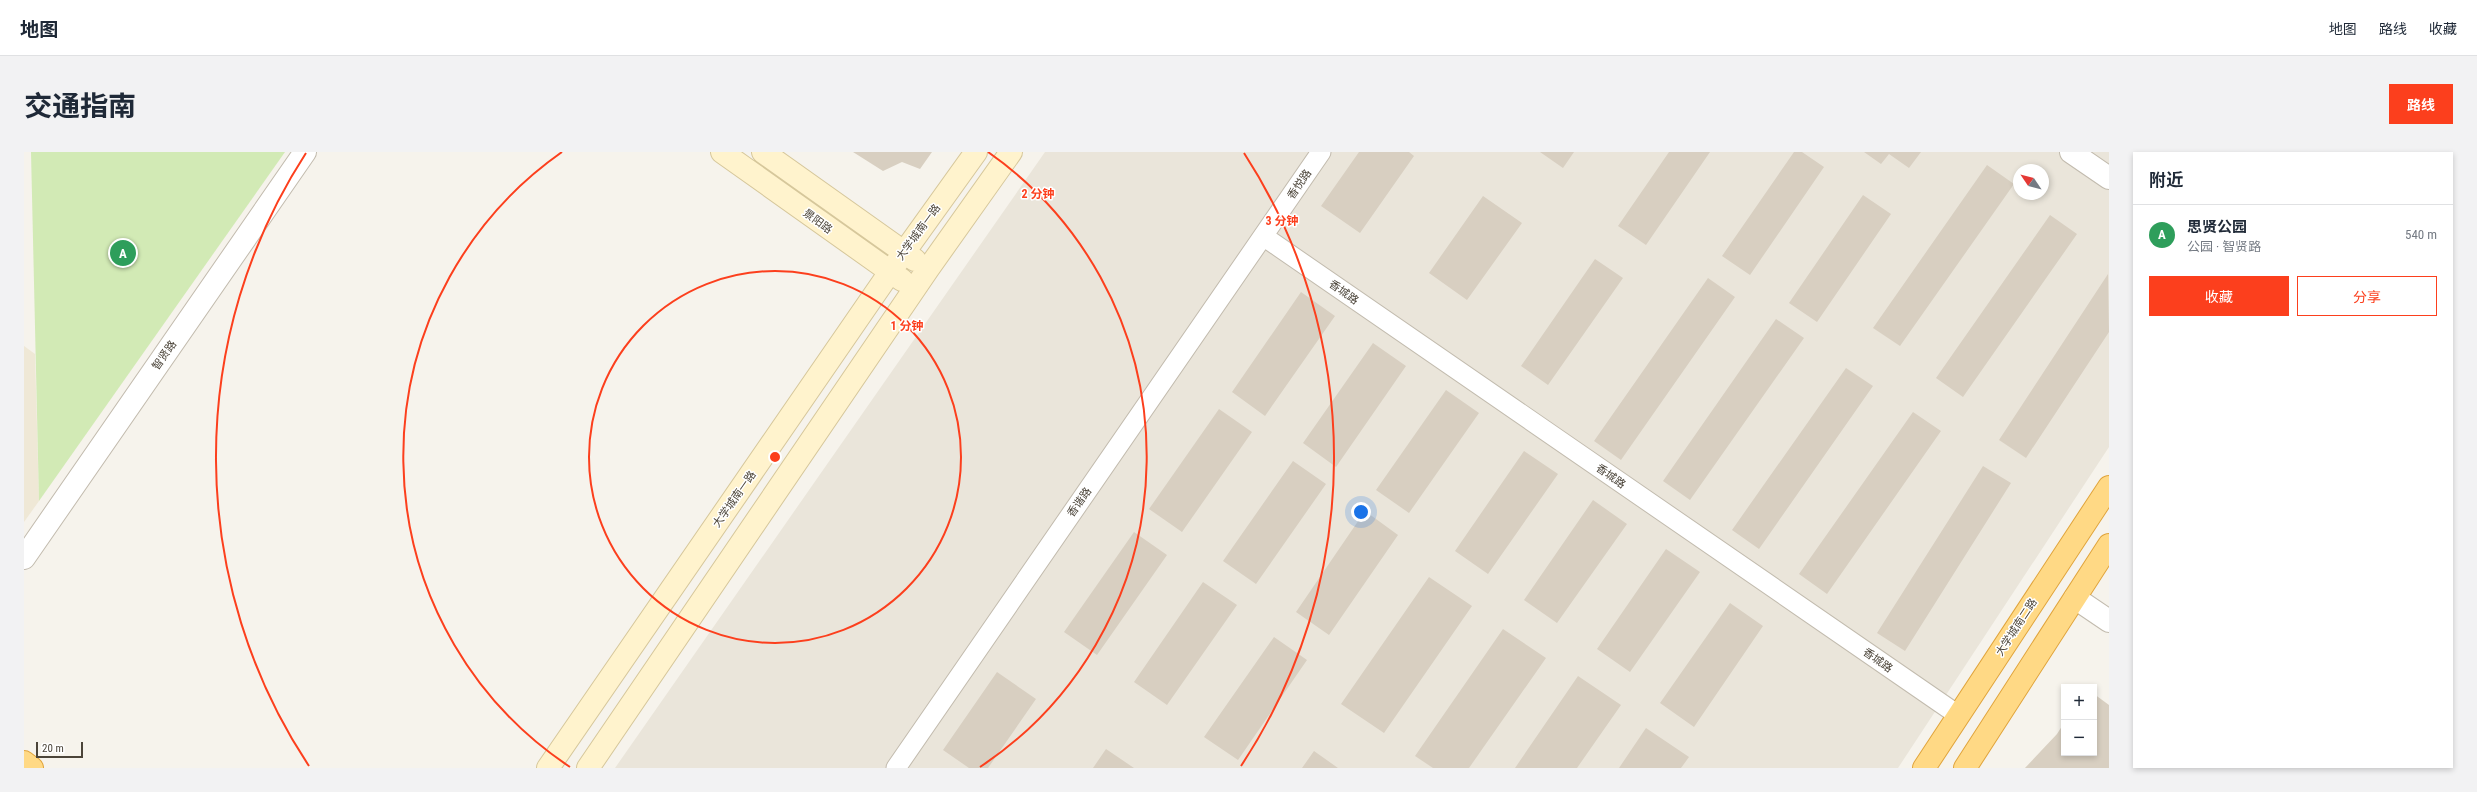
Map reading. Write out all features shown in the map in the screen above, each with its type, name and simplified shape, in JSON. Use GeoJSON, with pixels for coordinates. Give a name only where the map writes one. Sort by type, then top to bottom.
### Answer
{"type":"FeatureCollection","features":[{"type":"Feature","properties":{"kind":"highway","name":"大学城南二路"},"geometry":{"type":"LineString","coordinates":[[1924,768],[2109,487]]}},
{"type":"Feature","properties":{"kind":"highway"},"geometry":{"type":"LineString","coordinates":[[1965,768],[2109,545]]}},
{"type":"Feature","properties":{"kind":"highway"},"geometry":{"type":"LineString","coordinates":[[24,762],[32,768]]}},
{"type":"Feature","properties":{"kind":"main road","name":"景阳路"},"geometry":{"type":"LineString","coordinates":[[722,152],[890,272],[915,288]]}},
{"type":"Feature","properties":{"kind":"main road"},"geometry":{"type":"LineString","coordinates":[[763,152],[928,269]]}},
{"type":"Feature","properties":{"kind":"main road","name":"大学城南一路"},"geometry":{"type":"LineString","coordinates":[[548,768],[890,272],[976,152]]}},
{"type":"Feature","properties":{"kind":"main road"},"geometry":{"type":"LineString","coordinates":[[588,768],[928,269],[1011,152]]}},
{"type":"Feature","properties":{"kind":"street","name":"智贤路"},"geometry":{"type":"LineString","coordinates":[[24,558],[305,152]]}},
{"type":"Feature","properties":{"kind":"street","name":"香悦路"},"geometry":{"type":"LineString","coordinates":[[1263,236],[1321,152]]}},
{"type":"Feature","properties":{"kind":"street"},"geometry":{"type":"LineString","coordinates":[[2071,152],[2109,178]]}},
{"type":"Feature","properties":{"kind":"street","name":"香城路"},"geometry":{"type":"LineString","coordinates":[[1263,236],[1958,715]]}},
{"type":"Feature","properties":{"kind":"street","name":"香谐路"},"geometry":{"type":"LineString","coordinates":[[896,768],[1263,236]]}},
{"type":"Feature","properties":{"kind":"street"},"geometry":{"type":"LineString","coordinates":[[2075,598],[2109,621]]}},
{"type":"Feature","properties":{"kind":"shaded area"},"geometry":{"type":"Polygon","coordinates":[[[1045,152],[2109,152],[2109,447],[1898,768],[615,768],[1045,152]]]}},
{"type":"Feature","properties":{"kind":"shaded area"},"geometry":{"type":"Polygon","coordinates":[[[24,346],[35,354],[39,501],[24,522],[24,346]]]}},
{"type":"Feature","properties":{"kind":"green space"},"geometry":{"type":"Polygon","coordinates":[[[31,152],[285,152],[39,501],[31,152]]]}},
{"type":"Feature","properties":{"kind":"building"},"geometry":{"type":"Polygon","coordinates":[[[853,152],[932,152],[920,169],[902,162],[883,171],[853,152]]]}},
{"type":"Feature","properties":{"kind":"building"},"geometry":{"type":"Polygon","coordinates":[[[1359,152],[1409,152],[1414,156],[1360,233],[1321,206],[1359,152]]]}},
{"type":"Feature","properties":{"kind":"building"},"geometry":{"type":"Polygon","coordinates":[[[1540,152],[1574,152],[1563,168],[1540,152]]]}},
{"type":"Feature","properties":{"kind":"building"},"geometry":{"type":"Polygon","coordinates":[[[1669,152],[1710,152],[1646,245],[1618,226],[1669,152]]]}},
{"type":"Feature","properties":{"kind":"building"},"geometry":{"type":"Polygon","coordinates":[[[1794,152],[1802,152],[1824,167],[1750,275],[1722,256],[1794,152]]]}},
{"type":"Feature","properties":{"kind":"building"},"geometry":{"type":"Polygon","coordinates":[[[1864,152],[1921,152],[1909,168],[1889,154],[1881,164],[1864,152]]]}},
{"type":"Feature","properties":{"kind":"building"},"geometry":{"type":"Polygon","coordinates":[[[1987,165],[2013,183],[2013,185],[1900,346],[1873,328],[1987,165]]]}},
{"type":"Feature","properties":{"kind":"building"},"geometry":{"type":"Polygon","coordinates":[[[1863,195],[1891,214],[1817,322],[1789,303],[1863,195]]]}},
{"type":"Feature","properties":{"kind":"building"},"geometry":{"type":"Polygon","coordinates":[[[1483,196],[1522,223],[1467,300],[1429,273],[1483,196]]]}},
{"type":"Feature","properties":{"kind":"building"},"geometry":{"type":"Polygon","coordinates":[[[2050,215],[2077,234],[1963,397],[1936,378],[2050,215]]]}},
{"type":"Feature","properties":{"kind":"building"},"geometry":{"type":"Polygon","coordinates":[[[1595,259],[1623,278],[1548,385],[1521,366],[1595,259]]]}},
{"type":"Feature","properties":{"kind":"building"},"geometry":{"type":"Polygon","coordinates":[[[2108,274],[2109,332],[2026,458],[1999,440],[2108,274]]]}},
{"type":"Feature","properties":{"kind":"building"},"geometry":{"type":"Polygon","coordinates":[[[1708,278],[1735,297],[1621,460],[1594,441],[1708,278]]]}},
{"type":"Feature","properties":{"kind":"building"},"geometry":{"type":"Polygon","coordinates":[[[1301,292],[1335,316],[1265,416],[1232,392],[1301,292]]]}},
{"type":"Feature","properties":{"kind":"building"},"geometry":{"type":"Polygon","coordinates":[[[1776,319],[1804,338],[1690,500],[1663,481],[1776,319]]]}},
{"type":"Feature","properties":{"kind":"building"},"geometry":{"type":"Polygon","coordinates":[[[1373,343],[1406,366],[1336,467],[1303,443],[1373,343]]]}},
{"type":"Feature","properties":{"kind":"building"},"geometry":{"type":"Polygon","coordinates":[[[1846,368],[1873,386],[1759,549],[1732,530],[1846,368]]]}},
{"type":"Feature","properties":{"kind":"building"},"geometry":{"type":"Polygon","coordinates":[[[1446,390],[1479,413],[1409,513],[1376,490],[1446,390]]]}},
{"type":"Feature","properties":{"kind":"building"},"geometry":{"type":"Polygon","coordinates":[[[1219,409],[1252,432],[1182,532],[1149,509],[1219,409]]]}},
{"type":"Feature","properties":{"kind":"building"},"geometry":{"type":"Polygon","coordinates":[[[1913,412],[1941,431],[1827,594],[1799,574],[1913,412]]]}},
{"type":"Feature","properties":{"kind":"building"},"geometry":{"type":"Polygon","coordinates":[[[1524,451],[1558,474],[1488,574],[1455,551],[1524,451]]]}},
{"type":"Feature","properties":{"kind":"building"},"geometry":{"type":"Polygon","coordinates":[[[1293,461],[1326,484],[1256,584],[1223,561],[1293,461]]]}},
{"type":"Feature","properties":{"kind":"building"},"geometry":{"type":"Polygon","coordinates":[[[1983,466],[2011,483],[1905,651],[1877,633],[1983,466]]]}},
{"type":"Feature","properties":{"kind":"building"},"geometry":{"type":"Polygon","coordinates":[[[1593,500],[1627,524],[1557,623],[1524,600],[1593,500]]]}},
{"type":"Feature","properties":{"kind":"building"},"geometry":{"type":"Polygon","coordinates":[[[1365,511],[1398,535],[1329,635],[1296,612],[1365,511]]]}},
{"type":"Feature","properties":{"kind":"building"},"geometry":{"type":"Polygon","coordinates":[[[1134,532],[1167,555],[1097,655],[1064,632],[1134,532]]]}},
{"type":"Feature","properties":{"kind":"building"},"geometry":{"type":"Polygon","coordinates":[[[1666,549],[1700,572],[1630,672],[1597,649],[1666,549]]]}},
{"type":"Feature","properties":{"kind":"building"},"geometry":{"type":"Polygon","coordinates":[[[1429,577],[1472,606],[1384,733],[1341,704],[1429,577]]]}},
{"type":"Feature","properties":{"kind":"building"},"geometry":{"type":"Polygon","coordinates":[[[1203,582],[1237,605],[1167,705],[1134,682],[1203,582]]]}},
{"type":"Feature","properties":{"kind":"building"},"geometry":{"type":"Polygon","coordinates":[[[1730,603],[1763,626],[1694,727],[1660,703],[1730,603]]]}},
{"type":"Feature","properties":{"kind":"building"},"geometry":{"type":"Polygon","coordinates":[[[1503,629],[1546,658],[1469,768],[1433,768],[1415,756],[1503,629]]]}},
{"type":"Feature","properties":{"kind":"building"},"geometry":{"type":"Polygon","coordinates":[[[1274,637],[1307,660],[1238,760],[1204,737],[1274,637]]]}},
{"type":"Feature","properties":{"kind":"building"},"geometry":{"type":"Polygon","coordinates":[[[997,672],[1036,699],[988,768],[969,768],[943,750],[997,672]]]}},
{"type":"Feature","properties":{"kind":"building"},"geometry":{"type":"Polygon","coordinates":[[[1578,676],[1621,705],[1577,768],[1515,768],[1578,676]]]}},
{"type":"Feature","properties":{"kind":"building"},"geometry":{"type":"Polygon","coordinates":[[[2097,696],[2109,705],[2109,768],[2025,768],[2057,734],[2061,728],[2061,756],[2097,756],[2097,696]]]}},
{"type":"Feature","properties":{"kind":"building"},"geometry":{"type":"Polygon","coordinates":[[[1646,728],[1689,757],[1681,768],[1619,768],[1646,728]]]}},
{"type":"Feature","properties":{"kind":"building"},"geometry":{"type":"Polygon","coordinates":[[[1106,749],[1134,768],[1093,768],[1106,749]]]}},
{"type":"Feature","properties":{"kind":"building"},"geometry":{"type":"Polygon","coordinates":[[[1314,751],[1338,768],[1302,768],[1314,751]]]}},
{"type":"Feature","properties":{"kind":"place","name":"思贤公园"},"geometry":{"type":"Point","coordinates":[123,253]}}]}
